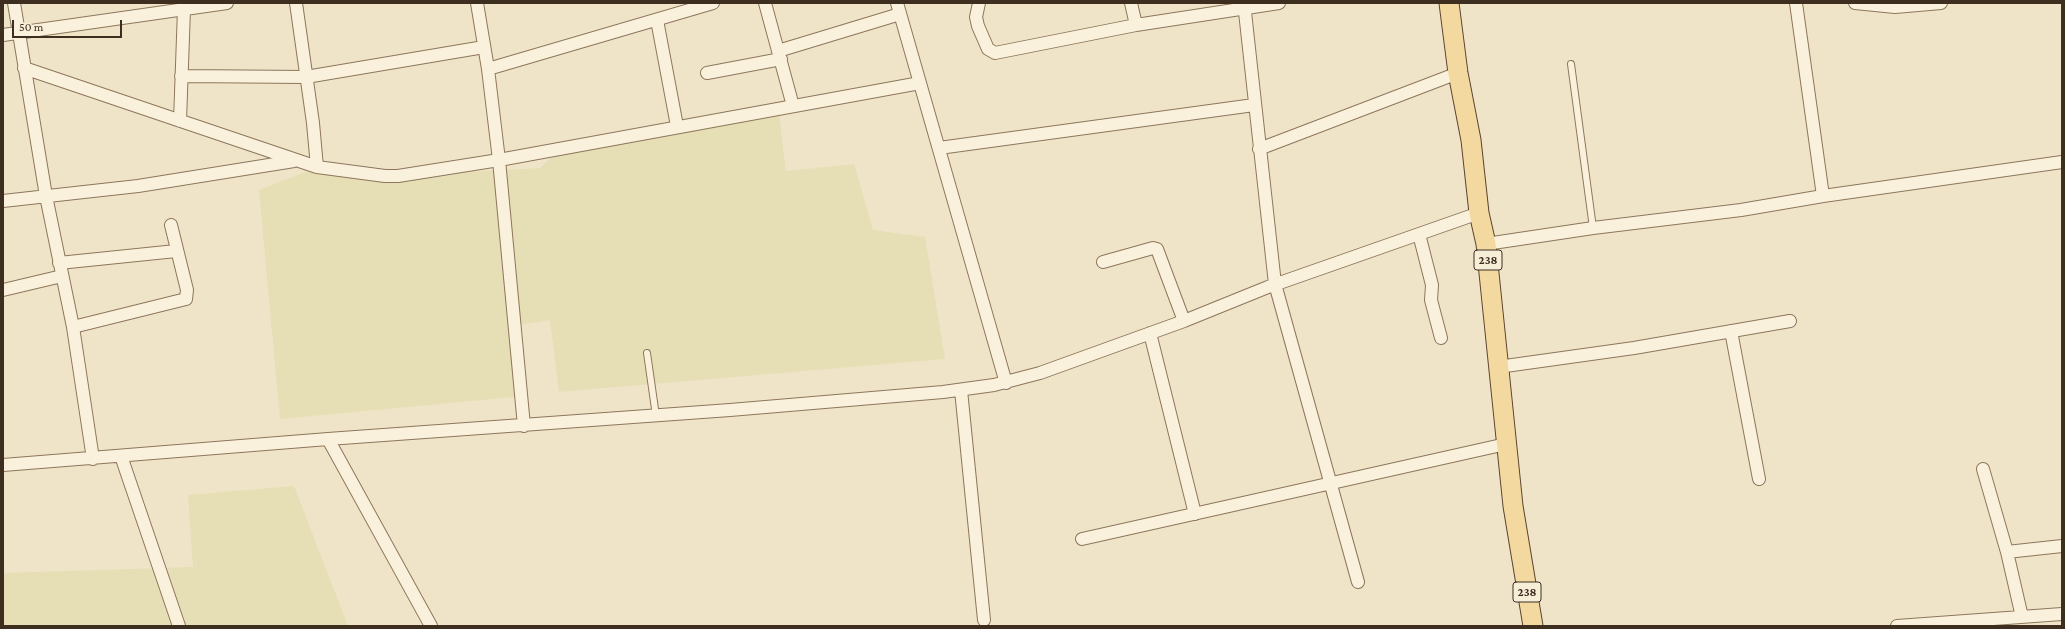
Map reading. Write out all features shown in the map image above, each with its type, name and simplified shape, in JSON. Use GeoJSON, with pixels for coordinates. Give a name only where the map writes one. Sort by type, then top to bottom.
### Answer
{"type":"FeatureCollection","features":[{"type":"Feature","properties":{"kind":"main road","name":"238"},"geometry":{"type":"LineString","coordinates":[[1448,3],[1458,73],[1471,140],[1479,213],[1486,244],[1514,518],[1533,626]]}},
{"type":"Feature","properties":{"kind":"street"},"geometry":{"type":"LineString","coordinates":[[14,3],[46,196],[73,327],[93,459]]}},
{"type":"Feature","properties":{"kind":"street"},"geometry":{"type":"LineString","coordinates":[[3,35],[189,6],[227,3]]}},
{"type":"Feature","properties":{"kind":"street"},"geometry":{"type":"LineString","coordinates":[[296,3],[317,168]]}},
{"type":"Feature","properties":{"kind":"street"},"geometry":{"type":"LineString","coordinates":[[476,3],[488,69],[524,426]]}},
{"type":"Feature","properties":{"kind":"street"},"geometry":{"type":"LineString","coordinates":[[488,69],[714,3]]}},
{"type":"Feature","properties":{"kind":"street"},"geometry":{"type":"LineString","coordinates":[[764,3],[793,106]]}},
{"type":"Feature","properties":{"kind":"street"},"geometry":{"type":"LineString","coordinates":[[979,3],[976,17],[980,31],[988,49],[995,53],[1244,5],[1279,3]]}},
{"type":"Feature","properties":{"kind":"street"},"geometry":{"type":"LineString","coordinates":[[1131,3],[1136,25]]}},
{"type":"Feature","properties":{"kind":"street"},"geometry":{"type":"LineString","coordinates":[[1796,3],[1823,196]]}},
{"type":"Feature","properties":{"kind":"street"},"geometry":{"type":"LineString","coordinates":[[1855,3],[1895,7],[1941,3]]}},
{"type":"Feature","properties":{"kind":"street"},"geometry":{"type":"LineString","coordinates":[[1244,5],[1259,149],[1276,284],[1332,482],[1358,582]]}},
{"type":"Feature","properties":{"kind":"street"},"geometry":{"type":"LineString","coordinates":[[180,121],[180,76],[189,6]]}},
{"type":"Feature","properties":{"kind":"street"},"geometry":{"type":"LineString","coordinates":[[708,73],[779,55],[898,8],[1006,383]]}},
{"type":"Feature","properties":{"kind":"street"},"geometry":{"type":"LineString","coordinates":[[657,20],[677,126]]}},
{"type":"Feature","properties":{"kind":"street"},"geometry":{"type":"LineString","coordinates":[[180,76],[306,77],[484,47]]}},
{"type":"Feature","properties":{"kind":"street"},"geometry":{"type":"LineString","coordinates":[[24,68],[317,168],[365,175],[398,176],[498,160],[677,126],[920,83]]}},
{"type":"Feature","properties":{"kind":"street"},"geometry":{"type":"LineString","coordinates":[[1259,149],[1458,73]]}},
{"type":"Feature","properties":{"kind":"street"},"geometry":{"type":"LineString","coordinates":[[939,148],[1254,105]]}},
{"type":"Feature","properties":{"kind":"street"},"geometry":{"type":"LineString","coordinates":[[3,201],[145,185],[295,161]]}},
{"type":"Feature","properties":{"kind":"street"},"geometry":{"type":"LineString","coordinates":[[1486,244],[1593,228],[1741,210],[1823,196],[2062,162]]}},
{"type":"Feature","properties":{"kind":"street"},"geometry":{"type":"LineString","coordinates":[[3,465],[328,439],[656,416],[961,390],[1006,383],[1040,373],[1184,321],[1276,284],[1479,213]]}},
{"type":"Feature","properties":{"kind":"street"},"geometry":{"type":"LineString","coordinates":[[73,327],[185,300],[187,290],[176,251],[171,225]]}},
{"type":"Feature","properties":{"kind":"street"},"geometry":{"type":"LineString","coordinates":[[1419,234],[1432,285],[1431,300],[1441,338]]}},
{"type":"Feature","properties":{"kind":"street"},"geometry":{"type":"LineString","coordinates":[[1103,262],[1153,248],[1157,249],[1184,321]]}},
{"type":"Feature","properties":{"kind":"street"},"geometry":{"type":"LineString","coordinates":[[59,263],[176,251]]}},
{"type":"Feature","properties":{"kind":"street"},"geometry":{"type":"LineString","coordinates":[[3,290],[62,276]]}},
{"type":"Feature","properties":{"kind":"street"},"geometry":{"type":"LineString","coordinates":[[1498,367],[1569,358],[1790,321]]}},
{"type":"Feature","properties":{"kind":"street"},"geometry":{"type":"LineString","coordinates":[[1731,331],[1759,479]]}},
{"type":"Feature","properties":{"kind":"street"},"geometry":{"type":"LineString","coordinates":[[1150,333],[1195,514]]}},
{"type":"Feature","properties":{"kind":"street"},"geometry":{"type":"LineString","coordinates":[[961,390],[984,620]]}},
{"type":"Feature","properties":{"kind":"street"},"geometry":{"type":"LineString","coordinates":[[328,439],[431,626]]}},
{"type":"Feature","properties":{"kind":"street"},"geometry":{"type":"LineString","coordinates":[[1082,539],[1506,444]]}},
{"type":"Feature","properties":{"kind":"street"},"geometry":{"type":"LineString","coordinates":[[121,456],[179,626]]}},
{"type":"Feature","properties":{"kind":"street"},"geometry":{"type":"LineString","coordinates":[[1983,469],[2007,552],[2022,617]]}},
{"type":"Feature","properties":{"kind":"street"},"geometry":{"type":"LineString","coordinates":[[2007,552],[2062,546]]}},
{"type":"Feature","properties":{"kind":"street"},"geometry":{"type":"LineString","coordinates":[[1897,626],[1946,624],[2062,614]]}},
{"type":"Feature","properties":{"kind":"lane"},"geometry":{"type":"LineString","coordinates":[[1571,64],[1593,228]]}},
{"type":"Feature","properties":{"kind":"lane"},"geometry":{"type":"LineString","coordinates":[[647,353],[656,416]]}},
{"type":"Feature","properties":{"kind":"shaded area"},"geometry":{"type":"Polygon","coordinates":[[[779,114],[786,171],[854,164],[873,230],[925,237],[945,359],[559,392],[550,320],[519,325],[514,397],[280,419],[259,190],[308,171],[430,174],[540,168],[558,151],[779,114]]]}},
{"type":"Feature","properties":{"kind":"shaded area"},"geometry":{"type":"Polygon","coordinates":[[[294,486],[348,626],[3,626],[3,573],[193,567],[188,495],[294,486]]]}}]}
